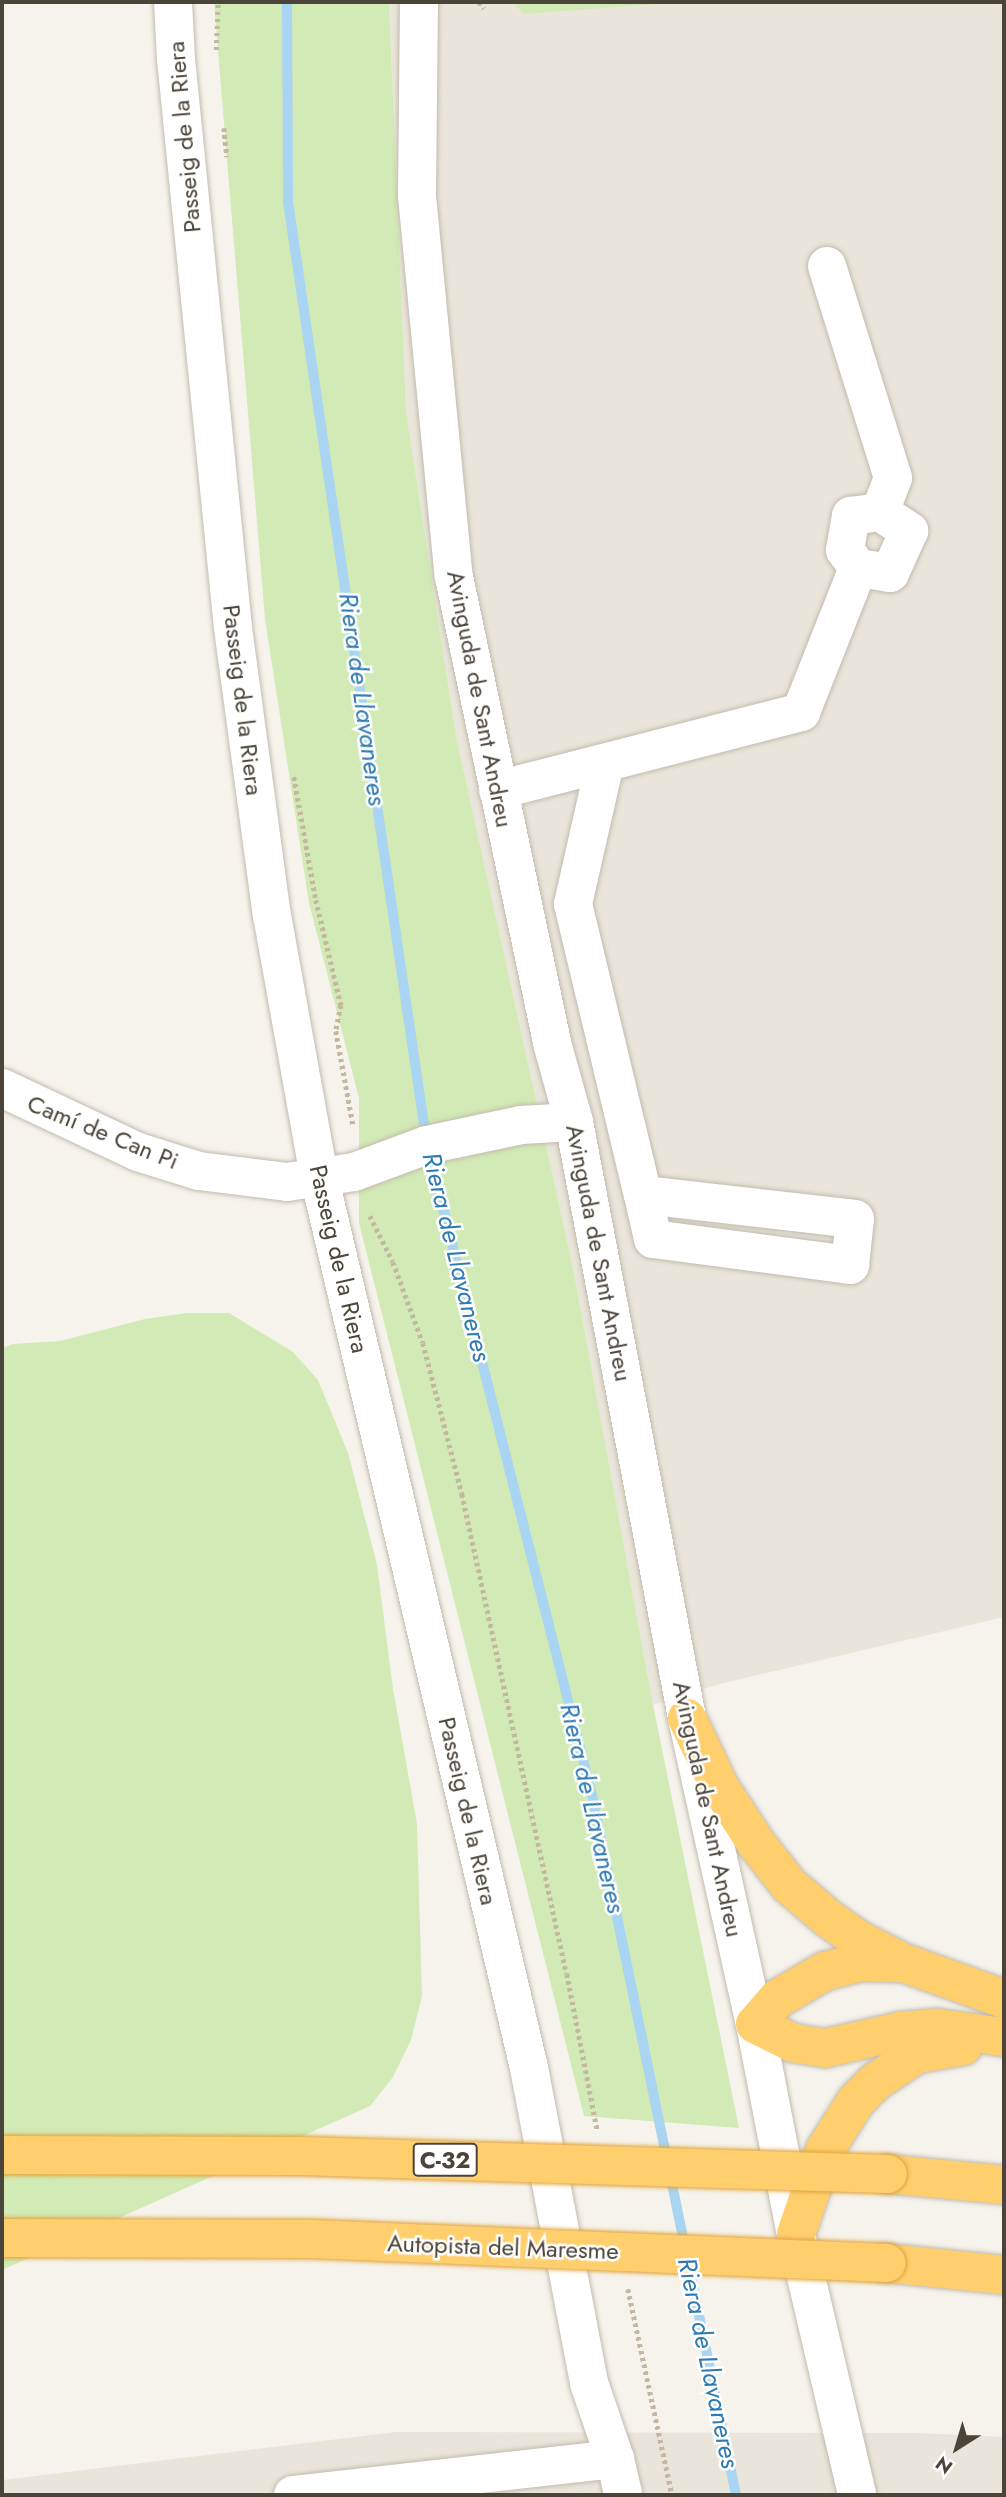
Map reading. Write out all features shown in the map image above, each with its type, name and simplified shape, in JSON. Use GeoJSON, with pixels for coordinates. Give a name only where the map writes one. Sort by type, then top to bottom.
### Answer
{"type":"FeatureCollection","features":[{"type":"Feature","properties":{"kind":"highway"},"geometry":{"type":"LineString","coordinates":[[687,1718],[719,1786],[756,1843],[789,1885],[829,1919],[861,1941],[904,1964],[1004,1999]]}},
{"type":"Feature","properties":{"kind":"highway"},"geometry":{"type":"LineString","coordinates":[[904,1964],[861,1962],[825,1970],[798,1983],[777,1999],[755,2024],[793,2043],[826,2048],[901,2031],[937,2028],[1004,2038]]}},
{"type":"Feature","properties":{"kind":"highway"},"geometry":{"type":"LineString","coordinates":[[796,2234],[825,2150],[856,2101],[875,2082],[917,2054],[1004,2038]]}},
{"type":"Feature","properties":{"kind":"highway","name":"C-32"},"geometry":{"type":"LineString","coordinates":[[2,2154],[301,2156],[888,2174],[1004,2185]]}},
{"type":"Feature","properties":{"kind":"highway","name":"Autopista del Maresme"},"geometry":{"type":"LineString","coordinates":[[2,2238],[312,2239],[886,2263],[1004,2274]]}},
{"type":"Feature","properties":{"kind":"street","name":"Passeig de la Riera"},"geometry":{"type":"LineString","coordinates":[[173,2],[176,59],[233,628],[272,915],[318,1177],[528,2068],[589,2383],[619,2477]]}},
{"type":"Feature","properties":{"kind":"street","name":"Avinguda de Sant Andreu"},"geometry":{"type":"LineString","coordinates":[[419,2],[417,196],[453,564],[552,1043],[574,1122],[687,1718],[755,2024],[796,2234],[857,2495]]}},
{"type":"Feature","properties":{"kind":"street"},"geometry":{"type":"LineString","coordinates":[[498,790],[801,712],[858,568],[845,550],[850,516],[880,512],[893,478],[827,266]]}},
{"type":"Feature","properties":{"kind":"street"},"geometry":{"type":"LineString","coordinates":[[605,762],[573,904],[653,1238],[850,1265],[855,1219],[643,1195]]}},
{"type":"Feature","properties":{"kind":"street","name":"Camí de Can Pi"},"geometry":{"type":"LineString","coordinates":[[2,1088],[138,1152],[199,1171],[287,1182],[354,1172],[427,1145],[520,1125],[574,1122]]}},
{"type":"Feature","properties":{"kind":"street"},"geometry":{"type":"LineString","coordinates":[[311,2495],[619,2477]]}},
{"type":"Feature","properties":{"kind":"path"},"geometry":{"type":"LineString","coordinates":[[216,55],[218,2]]}},
{"type":"Feature","properties":{"kind":"path"},"geometry":{"type":"LineString","coordinates":[[479,2],[484,8]]}},
{"type":"Feature","properties":{"kind":"path"},"geometry":{"type":"LineString","coordinates":[[224,127],[227,169]]}},
{"type":"Feature","properties":{"kind":"path"},"geometry":{"type":"LineString","coordinates":[[293,773],[316,900],[341,1005],[336,1031],[353,1125]]}},
{"type":"Feature","properties":{"kind":"path"},"geometry":{"type":"LineString","coordinates":[[366,1209],[393,1262],[424,1343],[459,1482],[567,1973],[598,2135]]}},
{"type":"Feature","properties":{"kind":"path"},"geometry":{"type":"LineString","coordinates":[[627,2282],[672,2495]]}},
{"type":"Feature","properties":{"kind":"shaded area"},"geometry":{"type":"Polygon","coordinates":[[[389,2],[1004,2],[1004,1617],[720,1684],[653,1705],[573,1268],[456,736],[406,411],[389,2]]]}},
{"type":"Feature","properties":{"kind":"shaded area"},"geometry":{"type":"Polygon","coordinates":[[[396,2432],[918,2433],[1004,2437],[1004,2495],[2,2495],[2,2480],[396,2432]]]}},
{"type":"Feature","properties":{"kind":"green space"},"geometry":{"type":"Polygon","coordinates":[[[214,2],[389,2],[406,411],[456,736],[573,1268],[653,1705],[739,2128],[584,2116],[359,1223],[359,1098],[309,903],[265,619],[214,2]]]}},
{"type":"Feature","properties":{"kind":"green space"},"geometry":{"type":"Polygon","coordinates":[[[513,2],[684,2],[523,14],[513,2]]]}},
{"type":"Feature","properties":{"kind":"green space"},"geometry":{"type":"Polygon","coordinates":[[[187,1313],[229,1313],[293,1352],[318,1380],[348,1453],[377,1565],[393,1689],[417,1824],[422,1996],[411,2040],[393,2077],[370,2106],[2,2270],[2,1348],[13,1344],[60,1341],[145,1319],[187,1313]]]}},
{"type":"Feature","properties":{"kind":"waterway","name":"Riera de Llavaneres"},"geometry":{"type":"LineString","coordinates":[[287,2],[288,202],[427,1145],[592,1795],[736,2495]]}}]}
